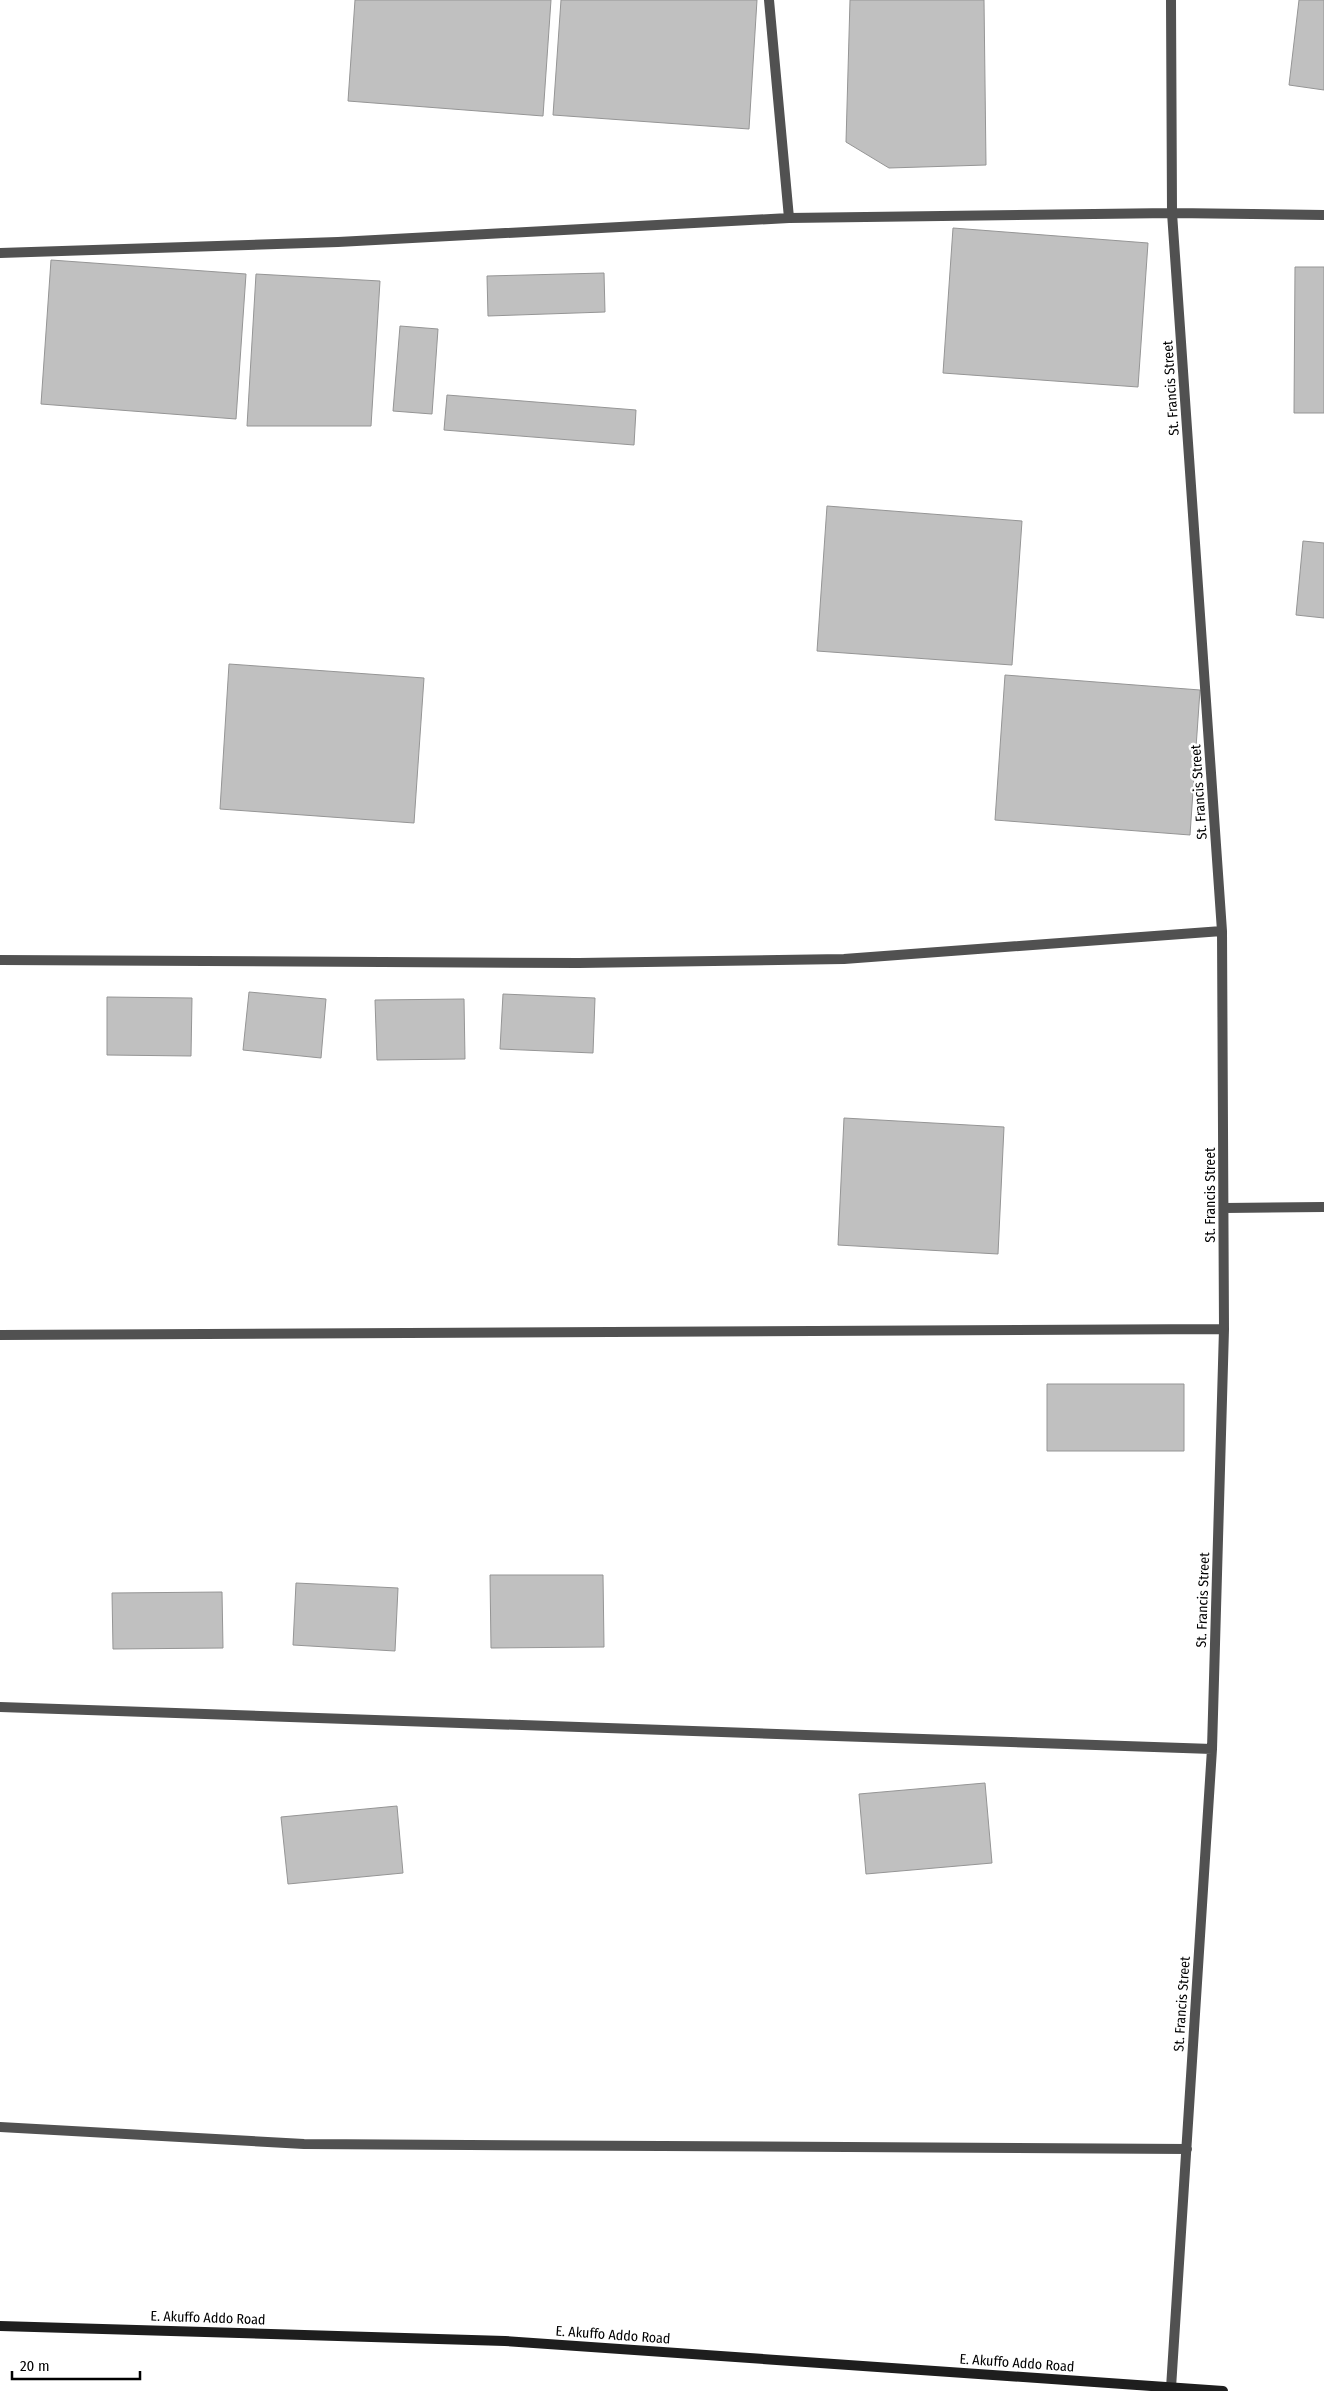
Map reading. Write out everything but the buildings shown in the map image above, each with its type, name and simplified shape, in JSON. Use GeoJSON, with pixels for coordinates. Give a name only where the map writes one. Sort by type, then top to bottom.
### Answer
{"type":"FeatureCollection","features":[{"type":"Feature","properties":{"kind":"main road","name":"E. Akuffo Addo Road"},"geometry":{"type":"LineString","coordinates":[[0,2326],[505,2341],[1171,2389],[1223,2391]]}},
{"type":"Feature","properties":{"kind":"street"},"geometry":{"type":"LineString","coordinates":[[768,0],[789,218]]}},
{"type":"Feature","properties":{"kind":"street","name":"St. Francis Street"},"geometry":{"type":"LineString","coordinates":[[1171,0],[1172,213],[1222,931],[1224,1208],[1224,1329],[1212,1749],[1171,2389]]}},
{"type":"Feature","properties":{"kind":"street"},"geometry":{"type":"LineString","coordinates":[[0,253],[338,242],[789,218],[1172,213],[1324,215]]}},
{"type":"Feature","properties":{"kind":"street"},"geometry":{"type":"LineString","coordinates":[[0,960],[579,963],[844,959],[1222,931]]}},
{"type":"Feature","properties":{"kind":"street"},"geometry":{"type":"LineString","coordinates":[[1224,1208],[1324,1207]]}},
{"type":"Feature","properties":{"kind":"street"},"geometry":{"type":"LineString","coordinates":[[0,1335],[1224,1329]]}},
{"type":"Feature","properties":{"kind":"street"},"geometry":{"type":"LineString","coordinates":[[0,1707],[1212,1749]]}},
{"type":"Feature","properties":{"kind":"street"},"geometry":{"type":"LineString","coordinates":[[0,2127],[304,2144],[1187,2149]]}}]}
